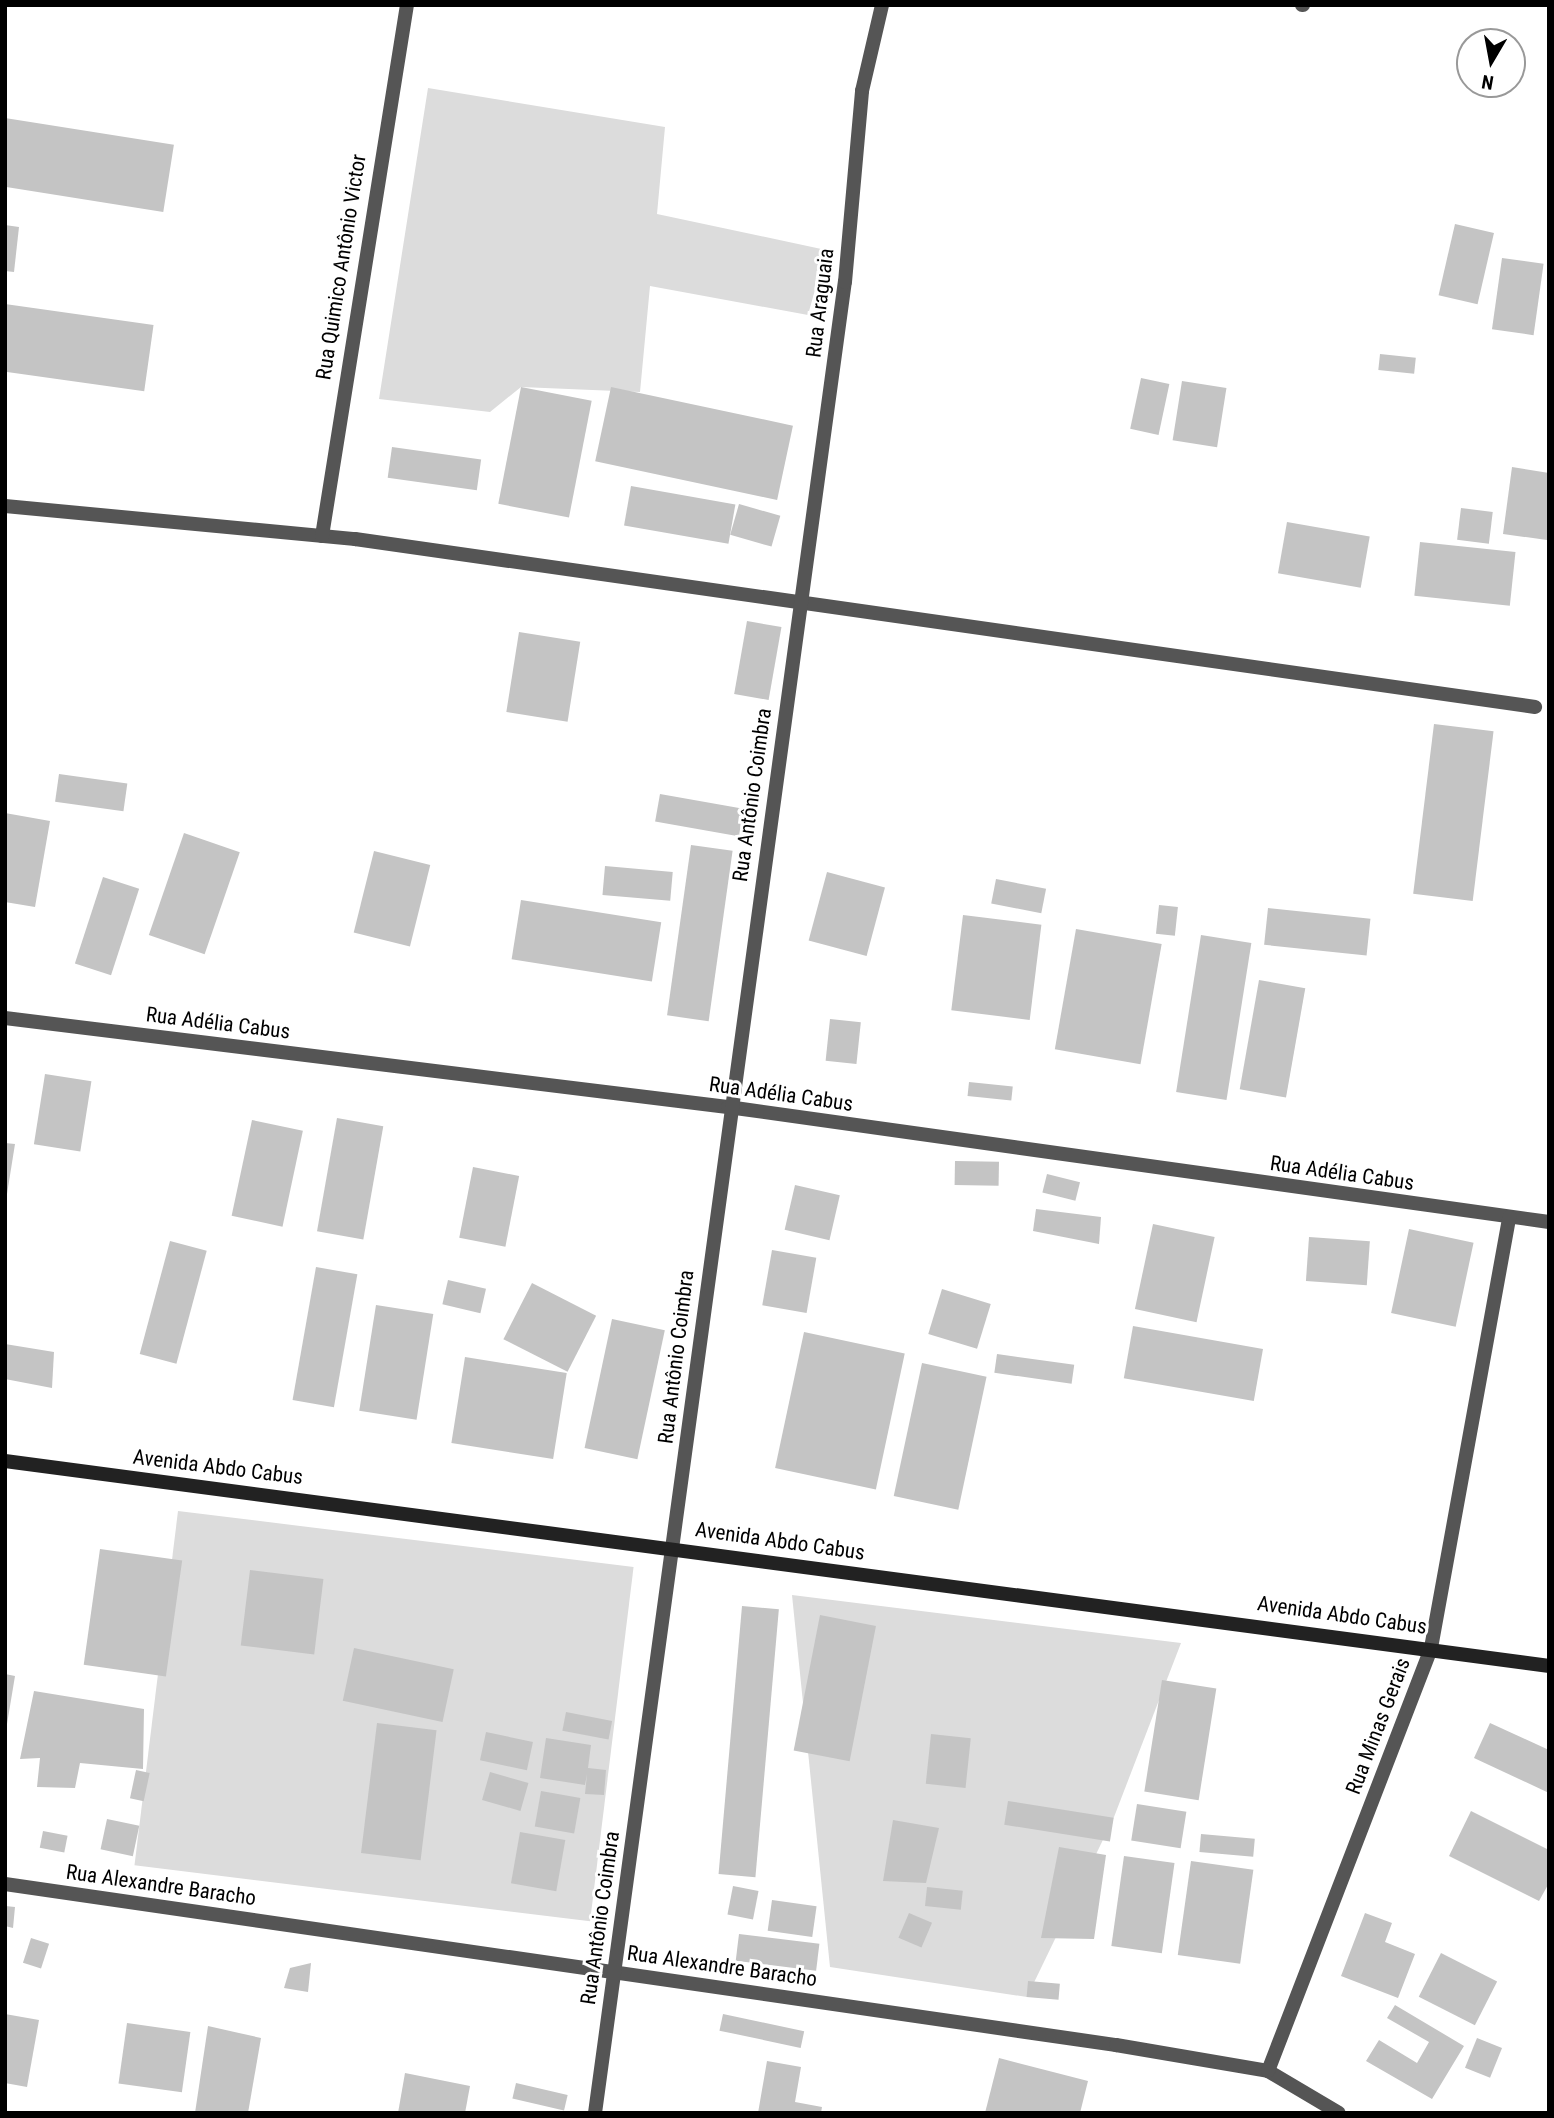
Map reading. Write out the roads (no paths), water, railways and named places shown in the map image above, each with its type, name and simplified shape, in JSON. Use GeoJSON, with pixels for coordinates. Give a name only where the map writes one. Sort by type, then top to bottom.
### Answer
{"type":"FeatureCollection","features":[{"type":"Feature","properties":{"kind":"main road","name":"Avenida Abdo Cabus"},"geometry":{"type":"LineString","coordinates":[[5,1461],[1431,1648],[1549,1666]]}},
{"type":"Feature","properties":{"kind":"street","name":"Rua Quimico Antônio Victor"},"geometry":{"type":"LineString","coordinates":[[322,536],[407,5]]}},
{"type":"Feature","properties":{"kind":"street","name":"Rua Araguaia"},"geometry":{"type":"LineString","coordinates":[[801,606],[845,282],[862,91],[882,5]]}},
{"type":"Feature","properties":{"kind":"street"},"geometry":{"type":"LineString","coordinates":[[5,506],[322,536],[801,606],[1535,707]]}},
{"type":"Feature","properties":{"kind":"street","name":"Rua Antônio Coimbra"},"geometry":{"type":"LineString","coordinates":[[595,2113],[674,1548],[728,1107],[801,606]]}},
{"type":"Feature","properties":{"kind":"street","name":"Rua Adélia Cabus"},"geometry":{"type":"LineString","coordinates":[[5,1018],[728,1107],[1549,1222]]}},
{"type":"Feature","properties":{"kind":"street","name":"Rua Minas Gerais"},"geometry":{"type":"LineString","coordinates":[[1268,2071],[1431,1648],[1509,1217]]}},
{"type":"Feature","properties":{"kind":"street","name":"Rua Alexandre Baracho"},"geometry":{"type":"LineString","coordinates":[[5,1884],[1268,2071],[1339,2113]]}}]}
